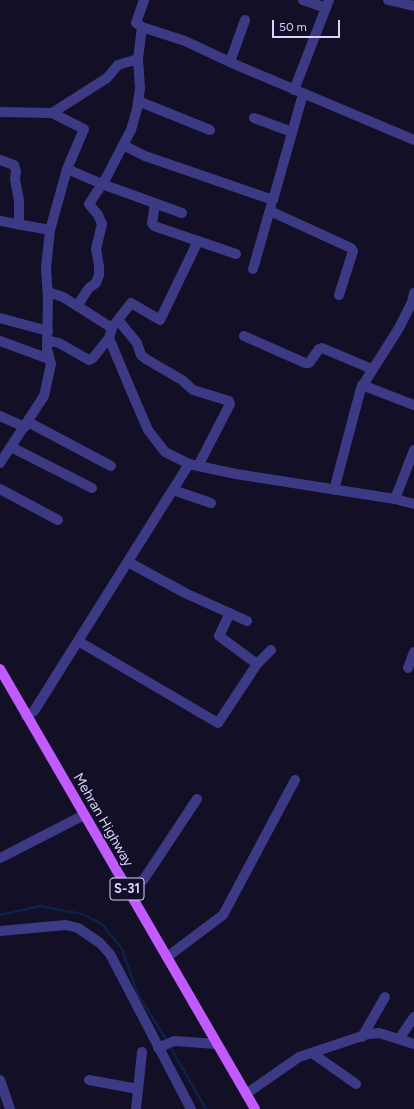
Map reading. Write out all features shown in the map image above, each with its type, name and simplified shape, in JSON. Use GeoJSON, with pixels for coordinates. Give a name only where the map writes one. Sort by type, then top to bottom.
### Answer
{"type":"FeatureCollection","features":[{"type":"Feature","properties":{"kind":"main road","name":"Mehran Highway"},"geometry":{"type":"LineString","coordinates":[[0,669],[255,1109]]}},
{"type":"Feature","properties":{"kind":"street"},"geometry":{"type":"LineString","coordinates":[[144,0],[136,23],[142,28],[185,41],[299,92],[414,140]]}},
{"type":"Feature","properties":{"kind":"street"},"geometry":{"type":"LineString","coordinates":[[253,269],[292,132],[299,92],[327,4],[303,0]]}},
{"type":"Feature","properties":{"kind":"street"},"geometry":{"type":"LineString","coordinates":[[388,0],[414,6]]}},
{"type":"Feature","properties":{"kind":"street"},"geometry":{"type":"LineString","coordinates":[[230,62],[245,20]]}},
{"type":"Feature","properties":{"kind":"street"},"geometry":{"type":"LineString","coordinates":[[77,306],[90,288],[96,283],[99,275],[96,249],[102,224],[98,215],[89,204],[102,184],[131,130],[140,88],[138,59],[142,28]]}},
{"type":"Feature","properties":{"kind":"street"},"geometry":{"type":"LineString","coordinates":[[52,113],[107,78],[118,65],[138,59]]}},
{"type":"Feature","properties":{"kind":"street"},"geometry":{"type":"LineString","coordinates":[[138,100],[210,130]]}},
{"type":"Feature","properties":{"kind":"street"},"geometry":{"type":"LineString","coordinates":[[0,112],[52,113],[84,129],[67,169],[50,230],[46,268],[50,364],[44,396],[0,464]]}},
{"type":"Feature","properties":{"kind":"street"},"geometry":{"type":"LineString","coordinates":[[254,118],[292,132]]}},
{"type":"Feature","properties":{"kind":"street"},"geometry":{"type":"LineString","coordinates":[[123,145],[145,156],[272,200]]}},
{"type":"Feature","properties":{"kind":"street"},"geometry":{"type":"LineString","coordinates":[[0,160],[14,166],[16,171],[19,201],[19,225]]}},
{"type":"Feature","properties":{"kind":"street"},"geometry":{"type":"LineString","coordinates":[[67,169],[102,184],[182,213]]}},
{"type":"Feature","properties":{"kind":"street"},"geometry":{"type":"LineString","coordinates":[[155,204],[152,223],[154,226],[236,254]]}},
{"type":"Feature","properties":{"kind":"street"},"geometry":{"type":"LineString","coordinates":[[270,211],[351,248],[353,251],[339,295]]}},
{"type":"Feature","properties":{"kind":"street"},"geometry":{"type":"LineString","coordinates":[[0,220],[50,230]]}},
{"type":"Feature","properties":{"kind":"street"},"geometry":{"type":"LineString","coordinates":[[0,318],[48,336],[89,360],[93,358],[108,338],[115,324],[131,304],[160,320],[198,241]]}},
{"type":"Feature","properties":{"kind":"street"},"geometry":{"type":"LineString","coordinates":[[26,716],[34,711],[173,490],[194,465],[230,404],[229,400],[193,390],[182,380],[146,359],[141,355],[137,343],[115,324],[77,306],[63,297],[48,292]]}},
{"type":"Feature","properties":{"kind":"street"},"geometry":{"type":"LineString","coordinates":[[334,490],[362,386],[399,328],[412,302],[414,293]]}},
{"type":"Feature","properties":{"kind":"street"},"geometry":{"type":"LineString","coordinates":[[244,336],[305,363],[309,363],[319,349],[322,348],[372,369]]}},
{"type":"Feature","properties":{"kind":"street"},"geometry":{"type":"LineString","coordinates":[[108,338],[148,430],[165,452],[194,465],[236,474],[414,504]]}},
{"type":"Feature","properties":{"kind":"street"},"geometry":{"type":"LineString","coordinates":[[0,341],[49,359]]}},
{"type":"Feature","properties":{"kind":"street"},"geometry":{"type":"LineString","coordinates":[[362,386],[414,405]]}},
{"type":"Feature","properties":{"kind":"street"},"geometry":{"type":"LineString","coordinates":[[0,416],[27,424],[111,466]]}},
{"type":"Feature","properties":{"kind":"street"},"geometry":{"type":"LineString","coordinates":[[11,447],[92,488]]}},
{"type":"Feature","properties":{"kind":"street"},"geometry":{"type":"LineString","coordinates":[[395,500],[414,450]]}},
{"type":"Feature","properties":{"kind":"street"},"geometry":{"type":"LineString","coordinates":[[0,489],[58,520]]}},
{"type":"Feature","properties":{"kind":"street"},"geometry":{"type":"LineString","coordinates":[[173,490],[211,504]]}},
{"type":"Feature","properties":{"kind":"street"},"geometry":{"type":"LineString","coordinates":[[128,562],[167,584],[247,621]]}},
{"type":"Feature","properties":{"kind":"street"},"geometry":{"type":"LineString","coordinates":[[230,614],[219,636],[257,664]]}},
{"type":"Feature","properties":{"kind":"street"},"geometry":{"type":"LineString","coordinates":[[78,641],[218,723],[257,664],[270,650]]}},
{"type":"Feature","properties":{"kind":"street"},"geometry":{"type":"LineString","coordinates":[[408,668],[414,652]]}},
{"type":"Feature","properties":{"kind":"street"},"geometry":{"type":"LineString","coordinates":[[166,957],[223,916],[295,780]]}},
{"type":"Feature","properties":{"kind":"street"},"geometry":{"type":"LineString","coordinates":[[129,893],[144,879],[197,799]]}},
{"type":"Feature","properties":{"kind":"street"},"geometry":{"type":"LineString","coordinates":[[0,858],[84,815]]}},
{"type":"Feature","properties":{"kind":"street"},"geometry":{"type":"LineString","coordinates":[[0,931],[66,925],[78,928],[100,943],[110,954],[164,1045],[191,1109]]}},
{"type":"Feature","properties":{"kind":"street"},"geometry":{"type":"LineString","coordinates":[[362,1037],[385,997]]}},
{"type":"Feature","properties":{"kind":"street"},"geometry":{"type":"LineString","coordinates":[[399,1039],[414,1017]]}},
{"type":"Feature","properties":{"kind":"street"},"geometry":{"type":"LineString","coordinates":[[246,1094],[299,1057],[362,1037],[379,1033],[414,1044]]}},
{"type":"Feature","properties":{"kind":"street"},"geometry":{"type":"LineString","coordinates":[[164,1045],[195,1041],[217,1044]]}},
{"type":"Feature","properties":{"kind":"street"},"geometry":{"type":"LineString","coordinates":[[136,1109],[142,1052]]}},
{"type":"Feature","properties":{"kind":"street"},"geometry":{"type":"LineString","coordinates":[[312,1053],[356,1084]]}},
{"type":"Feature","properties":{"kind":"street"},"geometry":{"type":"LineString","coordinates":[[0,1080],[10,1109]]}},
{"type":"Feature","properties":{"kind":"street"},"geometry":{"type":"LineString","coordinates":[[89,1080],[138,1089]]}},
{"type":"Feature","properties":{"kind":"waterway"},"geometry":{"type":"LineString","coordinates":[[0,915],[40,906],[82,914],[102,924],[122,949],[137,993],[167,1041]]}},
{"type":"Feature","properties":{"kind":"waterway"},"geometry":{"type":"LineString","coordinates":[[169,1045],[206,1109]]}}]}
